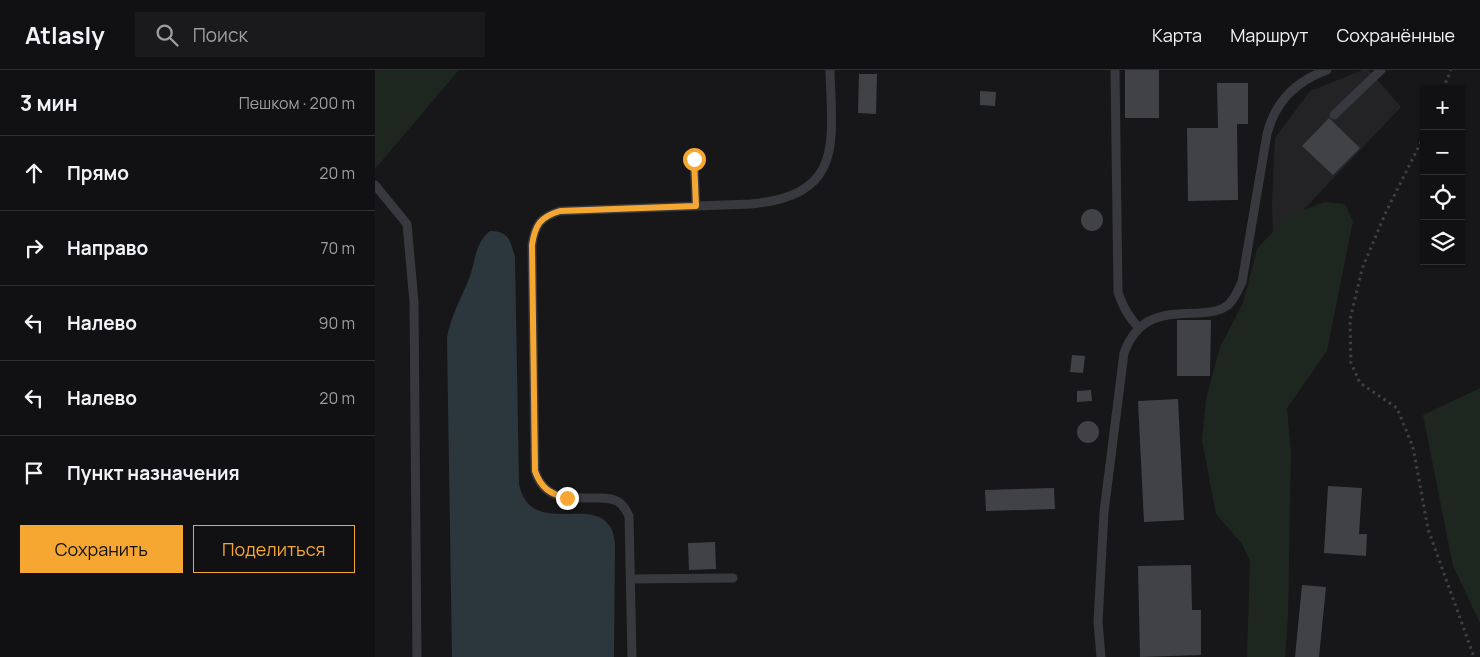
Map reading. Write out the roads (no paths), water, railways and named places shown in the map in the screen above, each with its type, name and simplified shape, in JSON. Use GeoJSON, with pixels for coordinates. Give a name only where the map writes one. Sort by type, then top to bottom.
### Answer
{"type":"FeatureCollection","features":[{"type":"Feature","properties":{"kind":"lane"},"geometry":{"type":"LineString","coordinates":[[632,657],[629,516],[624,506],[608,498],[567,498],[555,495],[545,489],[538,480],[535,471],[532,245],[534,232],[539,222],[548,214],[560,211],[771,202],[796,194],[815,180],[825,167],[832,136],[830,70]]}},
{"type":"Feature","properties":{"kind":"lane"},"geometry":{"type":"LineString","coordinates":[[1115,70],[1119,292],[1129,317],[1139,328]]}},
{"type":"Feature","properties":{"kind":"lane"},"geometry":{"type":"LineString","coordinates":[[1101,657],[1098,622],[1104,512],[1124,353],[1129,340],[1139,328],[1153,318],[1170,314],[1219,310],[1229,304],[1237,294],[1242,282],[1271,120],[1279,105],[1290,92],[1303,81],[1327,70]]}},
{"type":"Feature","properties":{"kind":"lane"},"geometry":{"type":"LineString","coordinates":[[1334,115],[1381,70]]}},
{"type":"Feature","properties":{"kind":"lane"},"geometry":{"type":"LineString","coordinates":[[694,159],[696,206]]}},
{"type":"Feature","properties":{"kind":"lane"},"geometry":{"type":"LineString","coordinates":[[375,185],[407,224],[413,292],[417,657]]}},
{"type":"Feature","properties":{"kind":"lane"},"geometry":{"type":"LineString","coordinates":[[631,579],[733,578]]}}]}
